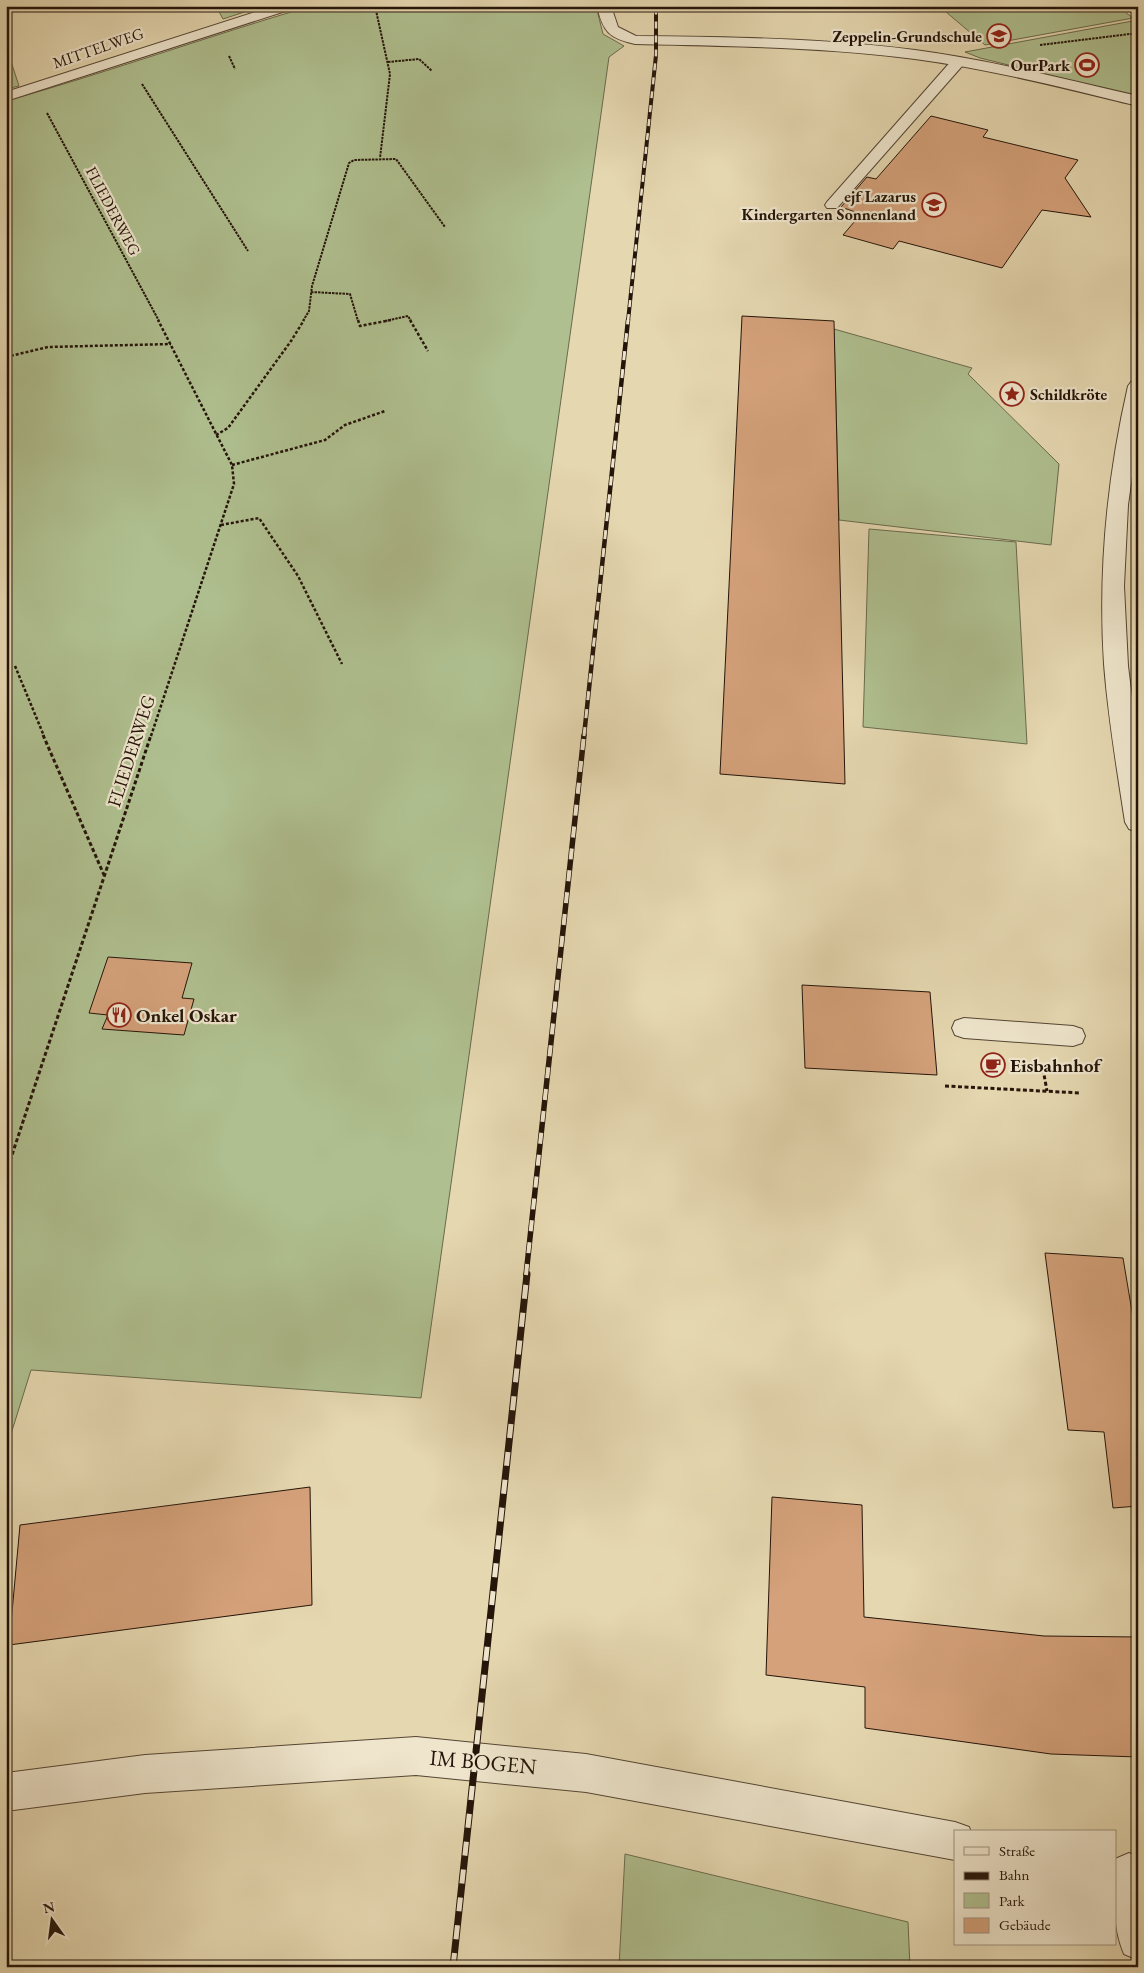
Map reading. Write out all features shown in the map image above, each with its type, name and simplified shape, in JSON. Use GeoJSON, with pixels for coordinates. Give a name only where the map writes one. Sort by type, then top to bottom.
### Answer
{"type":"FeatureCollection","features":[{"type":"Feature","properties":{"kind":"street"},"geometry":{"type":"LineString","coordinates":[[604,6],[610,26],[618,36],[635,40],[842,46],[886,51],[958,62],[1138,101]]}},
{"type":"Feature","properties":{"kind":"street"},"geometry":{"type":"LineString","coordinates":[[1138,386],[1122,461],[1114,550],[1115,638],[1120,705],[1138,822]]}},
{"type":"Feature","properties":{"kind":"street","name":"IM BOGEN"},"geometry":{"type":"LineString","coordinates":[[6,1792],[145,1774],[416,1756],[586,1773],[954,1841]]}},
{"type":"Feature","properties":{"kind":"street"},"geometry":{"type":"LineString","coordinates":[[1127,1873],[1138,1940]]}},
{"type":"Feature","properties":{"kind":"lane","name":"MITTELWEG"},"geometry":{"type":"LineString","coordinates":[[6,97],[34,89],[125,56],[288,6]]}},
{"type":"Feature","properties":{"kind":"lane"},"geometry":{"type":"LineString","coordinates":[[832,205],[958,62]]}},
{"type":"Feature","properties":{"kind":"lane"},"geometry":{"type":"LineString","coordinates":[[964,1028],[1073,1036]]}},
{"type":"Feature","properties":{"kind":"path"},"geometry":{"type":"LineString","coordinates":[[375,6],[390,74],[380,158]]}},
{"type":"Feature","properties":{"kind":"path"},"geometry":{"type":"LineString","coordinates":[[125,56],[248,251]]}},
{"type":"Feature","properties":{"kind":"path"},"geometry":{"type":"LineString","coordinates":[[388,62],[420,59],[432,70]]}},
{"type":"Feature","properties":{"kind":"path","name":"FLIEDERWEG"},"geometry":{"type":"LineString","coordinates":[[6,1173],[234,484],[232,465],[172,344],[34,89]]}},
{"type":"Feature","properties":{"kind":"path"},"geometry":{"type":"LineString","coordinates":[[216,435],[228,428],[292,341],[309,311],[311,292],[349,163],[354,160],[396,159],[445,226]]}},
{"type":"Feature","properties":{"kind":"path"},"geometry":{"type":"LineString","coordinates":[[311,292],[350,294],[360,326],[408,316],[428,351]]}},
{"type":"Feature","properties":{"kind":"path"},"geometry":{"type":"LineString","coordinates":[[6,357],[48,347],[172,344]]}},
{"type":"Feature","properties":{"kind":"path"},"geometry":{"type":"LineString","coordinates":[[232,465],[325,440],[345,425],[385,411]]}},
{"type":"Feature","properties":{"kind":"path"},"geometry":{"type":"LineString","coordinates":[[221,525],[259,518],[298,576],[342,664]]}},
{"type":"Feature","properties":{"kind":"path"},"geometry":{"type":"LineString","coordinates":[[15,666],[104,876]]}},
{"type":"Feature","properties":{"kind":"path"},"geometry":{"type":"LineString","coordinates":[[945,1086],[1081,1093]]}},
{"type":"Feature","properties":{"kind":"green space"},"geometry":{"type":"Polygon","coordinates":[[[216,6],[263,6],[223,19],[216,6]]]}},
{"type":"Feature","properties":{"kind":"green space"},"geometry":{"type":"Polygon","coordinates":[[[311,6],[596,6],[603,34],[624,46],[609,57],[421,1398],[31,1370],[6,1450],[6,101],[311,6]]]}},
{"type":"Feature","properties":{"kind":"green space","name":"Zeppelin-Grundschule"},"geometry":{"type":"Polygon","coordinates":[[[939,6],[1117,6],[1133,18],[985,45],[939,6]]]}},
{"type":"Feature","properties":{"kind":"green space"},"geometry":{"type":"Polygon","coordinates":[[[1138,20],[1138,97],[980,58],[965,52],[1138,20]]]}},
{"type":"Feature","properties":{"kind":"green space"},"geometry":{"type":"Polygon","coordinates":[[[6,46],[19,86],[6,89],[6,46]]]}},
{"type":"Feature","properties":{"kind":"green space"},"geometry":{"type":"Polygon","coordinates":[[[834,329],[972,368],[968,374],[1059,464],[1051,545],[839,520],[834,329]]]}},
{"type":"Feature","properties":{"kind":"green space"},"geometry":{"type":"Polygon","coordinates":[[[869,529],[1016,542],[1027,744],[863,727],[869,529]]]}},
{"type":"Feature","properties":{"kind":"green space"},"geometry":{"type":"Polygon","coordinates":[[[625,1854],[908,1922],[910,1967],[619,1967],[625,1854]]]}},
{"type":"Feature","properties":{"kind":"building"},"geometry":{"type":"Polygon","coordinates":[[[931,116],[988,130],[983,137],[1078,160],[1065,178],[1091,217],[1042,210],[1002,268],[899,241],[893,249],[843,235],[861,214],[841,207],[867,177],[876,179],[931,116]]]}},
{"type":"Feature","properties":{"kind":"building"},"geometry":{"type":"Polygon","coordinates":[[[742,316],[834,321],[845,784],[720,774],[742,316]]]}},
{"type":"Feature","properties":{"kind":"building"},"geometry":{"type":"Polygon","coordinates":[[[108,957],[192,963],[182,998],[194,999],[184,1035],[102,1029],[108,1015],[89,1013],[108,957]]]}},
{"type":"Feature","properties":{"kind":"building"},"geometry":{"type":"Polygon","coordinates":[[[802,985],[930,992],[937,1075],[805,1068],[802,985]]]}},
{"type":"Feature","properties":{"kind":"building"},"geometry":{"type":"Polygon","coordinates":[[[1045,1253],[1123,1258],[1138,1347],[1138,1506],[1113,1508],[1104,1432],[1068,1430],[1045,1253]]]}},
{"type":"Feature","properties":{"kind":"building"},"geometry":{"type":"Polygon","coordinates":[[[310,1487],[312,1605],[9,1645],[20,1525],[310,1487]]]}},
{"type":"Feature","properties":{"kind":"building"},"geometry":{"type":"Polygon","coordinates":[[[772,1497],[862,1505],[864,1617],[1044,1636],[1138,1637],[1138,1757],[1051,1754],[865,1728],[865,1687],[766,1675],[772,1497]]]}},
{"type":"Feature","properties":{"kind":"railway"},"geometry":{"type":"LineString","coordinates":[[628,321],[656,55],[656,6]]}},
{"type":"Feature","properties":{"kind":"railway"},"geometry":{"type":"LineString","coordinates":[[584,736],[628,320]]}},
{"type":"Feature","properties":{"kind":"railway"},"geometry":{"type":"LineString","coordinates":[[526,1275],[584,735]]}},
{"type":"Feature","properties":{"kind":"railway"},"geometry":{"type":"LineString","coordinates":[[453,1967],[527,1274]]}},
{"type":"Feature","properties":{"kind":"place","name":"Zeppelin-Grundschule"},"geometry":{"type":"Point","coordinates":[999,36]}},
{"type":"Feature","properties":{"kind":"place","name":"OurPark"},"geometry":{"type":"Point","coordinates":[1087,65]}},
{"type":"Feature","properties":{"kind":"place","name":"ejf Lazarus Kindergarten Sonnenland"},"geometry":{"type":"Point","coordinates":[934,205]}},
{"type":"Feature","properties":{"kind":"place","name":"Schildkröte"},"geometry":{"type":"Point","coordinates":[1012,394]}},
{"type":"Feature","properties":{"kind":"place","name":"Onkel Oskar"},"geometry":{"type":"Point","coordinates":[119,1015]}},
{"type":"Feature","properties":{"kind":"place","name":"Eisbahnhof"},"geometry":{"type":"Point","coordinates":[993,1065]}}]}
